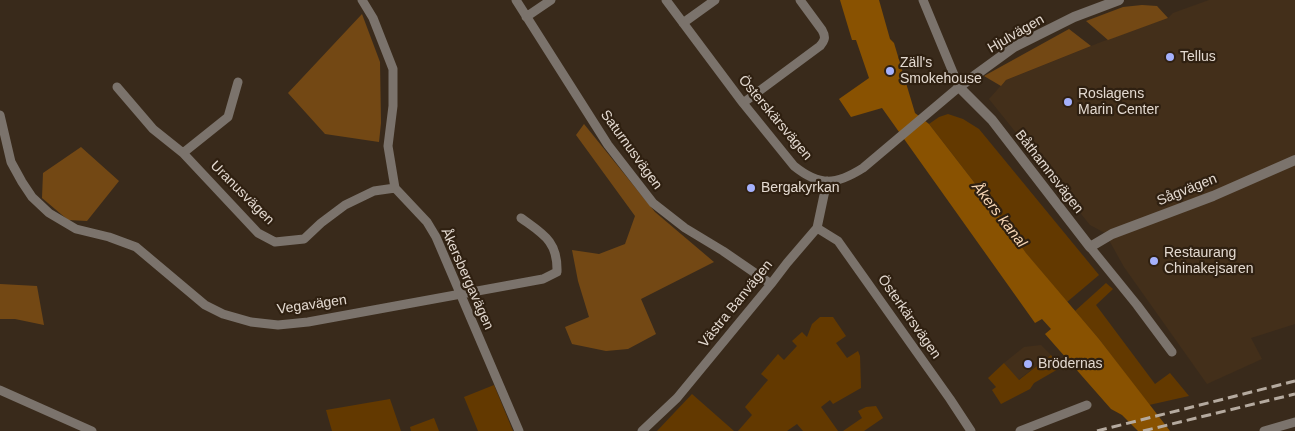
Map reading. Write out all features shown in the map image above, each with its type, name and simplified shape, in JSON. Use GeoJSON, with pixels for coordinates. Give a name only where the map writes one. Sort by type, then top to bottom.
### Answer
{"type":"FeatureCollection","features":[{"type":"Feature","properties":{"kind":"street"},"geometry":{"type":"LineString","coordinates":[[362,0],[373,18],[393,70],[393,106],[388,146],[395,188]]}},
{"type":"Feature","properties":{"kind":"street","name":"Saturnusvägen"},"geometry":{"type":"LineString","coordinates":[[516,0],[608,145],[653,203],[685,228],[771,284]]}},
{"type":"Feature","properties":{"kind":"street"},"geometry":{"type":"LineString","coordinates":[[526,17],[551,0]]}},
{"type":"Feature","properties":{"kind":"street","name":"Österskärsvägen"},"geometry":{"type":"LineString","coordinates":[[666,0],[743,103],[794,166],[804,174],[827,182]]}},
{"type":"Feature","properties":{"kind":"street"},"geometry":{"type":"LineString","coordinates":[[683,23],[715,0]]}},
{"type":"Feature","properties":{"kind":"street"},"geometry":{"type":"LineString","coordinates":[[743,103],[820,46],[824,41],[825,37],[822,30],[800,0]]}},
{"type":"Feature","properties":{"kind":"street","name":"Båthamnsvägen"},"geometry":{"type":"LineString","coordinates":[[923,0],[959,87],[992,120],[1172,352]]}},
{"type":"Feature","properties":{"kind":"street","name":"Hjulvägen"},"geometry":{"type":"LineString","coordinates":[[959,87],[1014,48],[1074,17],[1119,0]]}},
{"type":"Feature","properties":{"kind":"street"},"geometry":{"type":"LineString","coordinates":[[183,152],[228,117],[238,82]]}},
{"type":"Feature","properties":{"kind":"street","name":"Uranusvägen"},"geometry":{"type":"LineString","coordinates":[[117,87],[153,129],[183,152],[258,233],[275,242],[304,239],[321,223],[345,206],[374,192],[395,188]]}},
{"type":"Feature","properties":{"kind":"street"},"geometry":{"type":"LineString","coordinates":[[827,182],[836,182],[848,178],[863,168],[959,87]]}},
{"type":"Feature","properties":{"kind":"street","name":"Vegavägen"},"geometry":{"type":"LineString","coordinates":[[0,115],[1,127],[12,162],[32,197],[49,213],[76,229],[136,247],[205,306],[223,314],[251,322],[278,325],[338,316],[543,279],[557,272],[557,256],[551,242],[521,218]]}},
{"type":"Feature","properties":{"kind":"street","name":"Sågvägen"},"geometry":{"type":"LineString","coordinates":[[1090,247],[1112,234],[1213,196],[1295,160]]}},
{"type":"Feature","properties":{"kind":"street","name":"Västra Banvägen"},"geometry":{"type":"LineString","coordinates":[[642,431],[676,398],[817,228],[827,182]]}},
{"type":"Feature","properties":{"kind":"street","name":"Åkersbergavägen"},"geometry":{"type":"LineString","coordinates":[[395,188],[427,222],[436,237],[518,431]]}},
{"type":"Feature","properties":{"kind":"street","name":"Österkärsvägen"},"geometry":{"type":"LineString","coordinates":[[817,228],[838,241],[950,398],[970,431]]}},
{"type":"Feature","properties":{"kind":"street"},"geometry":{"type":"LineString","coordinates":[[0,390],[92,431]]}},
{"type":"Feature","properties":{"kind":"street"},"geometry":{"type":"LineString","coordinates":[[1020,431],[1087,405]]}},
{"type":"Feature","properties":{"kind":"street"},"geometry":{"type":"LineString","coordinates":[[1264,431],[1295,422]]}},
{"type":"Feature","properties":{"kind":"shaded area"},"geometry":{"type":"Polygon","coordinates":[[[840,0],[879,0],[915,113],[929,124],[1026,253],[1099,339],[1170,431],[1138,431],[1122,415],[1111,409],[1045,334],[1051,329],[1042,319],[1035,323],[882,108],[851,117],[839,99],[869,78],[856,40],[852,40],[840,0]]]}},
{"type":"Feature","properties":{"kind":"shaded area"},"geometry":{"type":"Polygon","coordinates":[[[1209,0],[1295,0],[1295,324],[1251,338],[1262,359],[1207,384],[1124,267],[1105,233],[1090,225],[989,99],[1006,80],[1101,42],[1168,18],[1173,13],[1209,0]]]}},
{"type":"Feature","properties":{"kind":"shaded area"},"geometry":{"type":"Polygon","coordinates":[[[1157,6],[1168,18],[1108,40],[1086,21],[1123,7],[1157,6]]]}},
{"type":"Feature","properties":{"kind":"shaded area"},"geometry":{"type":"Polygon","coordinates":[[[362,14],[380,62],[381,123],[379,142],[325,134],[288,93],[362,14]]]}},
{"type":"Feature","properties":{"kind":"shaded area"},"geometry":{"type":"Polygon","coordinates":[[[1069,29],[1091,46],[1006,80],[1001,86],[984,76],[1069,29]]]}},
{"type":"Feature","properties":{"kind":"shaded area"},"geometry":{"type":"Polygon","coordinates":[[[948,114],[963,119],[979,129],[1099,275],[1067,302],[1025,252],[929,124],[939,117],[948,114]]]}},
{"type":"Feature","properties":{"kind":"shaded area"},"geometry":{"type":"Polygon","coordinates":[[[584,124],[655,212],[714,262],[641,299],[656,334],[628,349],[606,351],[572,344],[565,327],[589,317],[578,281],[572,250],[599,254],[625,244],[635,216],[576,135],[584,124]]]}},
{"type":"Feature","properties":{"kind":"shaded area"},"geometry":{"type":"Polygon","coordinates":[[[81,147],[119,181],[87,221],[68,220],[42,198],[43,173],[81,147]]]}},
{"type":"Feature","properties":{"kind":"shaded area"},"geometry":{"type":"Polygon","coordinates":[[[1106,283],[1113,289],[1096,305],[1155,384],[1170,373],[1189,396],[1149,405],[1099,339],[1075,311],[1106,283]]]}},
{"type":"Feature","properties":{"kind":"shaded area"},"geometry":{"type":"Polygon","coordinates":[[[0,284],[37,286],[44,325],[15,319],[0,319],[0,284]]]}},
{"type":"Feature","properties":{"kind":"shaded area"},"geometry":{"type":"Polygon","coordinates":[[[820,317],[833,317],[846,336],[836,343],[847,358],[858,351],[860,356],[861,388],[833,404],[830,400],[821,407],[838,431],[803,431],[797,424],[787,431],[738,431],[752,415],[745,407],[768,380],[761,374],[778,354],[784,360],[797,346],[792,341],[802,332],[807,337],[812,324],[820,317]]]}},
{"type":"Feature","properties":{"kind":"shaded area"},"geometry":{"type":"Polygon","coordinates":[[[1041,345],[1051,355],[1018,380],[1004,363],[1024,347],[1041,345]]]}},
{"type":"Feature","properties":{"kind":"shaded area"},"geometry":{"type":"Polygon","coordinates":[[[1051,355],[1060,368],[1034,383],[1030,389],[1001,404],[992,390],[996,387],[988,378],[1004,363],[1019,380],[1051,355]]]}},
{"type":"Feature","properties":{"kind":"shaded area"},"geometry":{"type":"Polygon","coordinates":[[[494,385],[513,431],[478,431],[464,397],[494,385]]]}},
{"type":"Feature","properties":{"kind":"shaded area"},"geometry":{"type":"Polygon","coordinates":[[[692,394],[734,431],[657,431],[692,394]]]}},
{"type":"Feature","properties":{"kind":"shaded area"},"geometry":{"type":"Polygon","coordinates":[[[390,399],[401,431],[332,431],[326,410],[390,399]]]}},
{"type":"Feature","properties":{"kind":"shaded area"},"geometry":{"type":"Polygon","coordinates":[[[876,406],[883,418],[864,431],[843,431],[862,418],[858,411],[866,407],[876,406]]]}},
{"type":"Feature","properties":{"kind":"shaded area"},"geometry":{"type":"Polygon","coordinates":[[[434,418],[439,431],[411,431],[410,427],[434,418]]]}},
{"type":"Feature","properties":{"kind":"railway"},"geometry":{"type":"LineString","coordinates":[[1097,431],[1295,381]]}},
{"type":"Feature","properties":{"kind":"railway"},"geometry":{"type":"LineString","coordinates":[[1143,431],[1295,394]]}},
{"type":"Feature","properties":{"kind":"place","name":"Tellus"},"geometry":{"type":"Point","coordinates":[1170,57]}},
{"type":"Feature","properties":{"kind":"place","name":"Zäll's Smokehouse"},"geometry":{"type":"Point","coordinates":[890,71]}},
{"type":"Feature","properties":{"kind":"place","name":"Roslagens Marin Center"},"geometry":{"type":"Point","coordinates":[1068,102]}},
{"type":"Feature","properties":{"kind":"place","name":"Bergakyrkan"},"geometry":{"type":"Point","coordinates":[751,188]}},
{"type":"Feature","properties":{"kind":"place","name":"Restaurang Chinakejsaren"},"geometry":{"type":"Point","coordinates":[1154,261]}},
{"type":"Feature","properties":{"kind":"place","name":"Brödernas"},"geometry":{"type":"Point","coordinates":[1028,364]}},
{"type":"Feature","properties":{"kind":"water label","name":"Åkers kanal"},"geometry":{"type":"Point","coordinates":[999,215]}}]}
